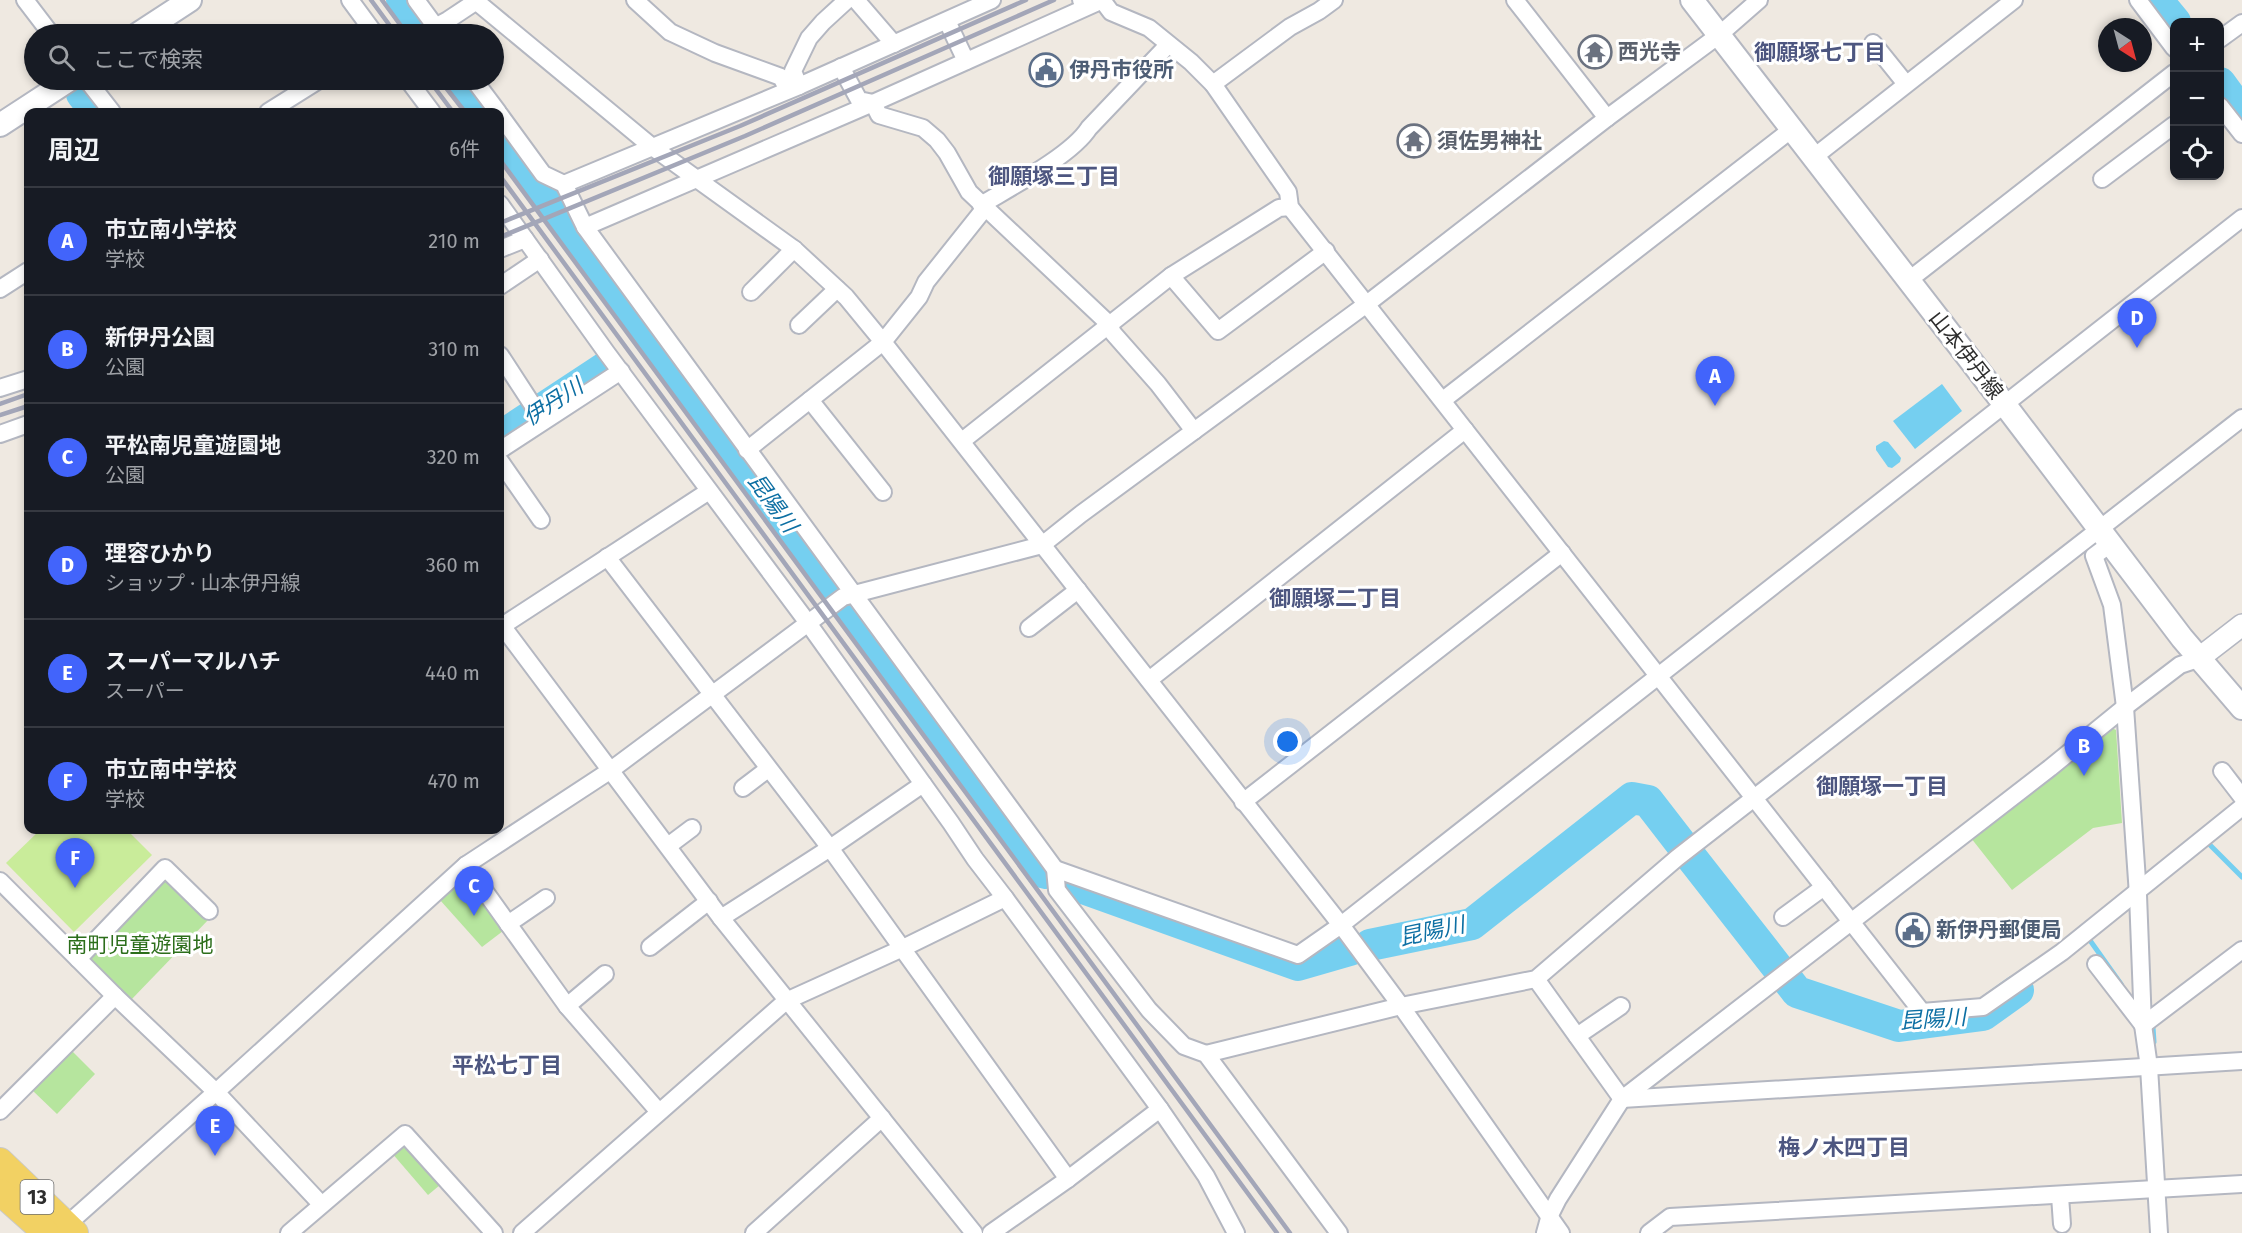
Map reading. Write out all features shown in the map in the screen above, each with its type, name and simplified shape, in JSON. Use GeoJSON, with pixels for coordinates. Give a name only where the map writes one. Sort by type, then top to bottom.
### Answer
{"type":"FeatureCollection","features":[{"type":"Feature","properties":{"kind":"main road"},"geometry":{"type":"LineString","coordinates":[[153,24],[190,0]]}},
{"type":"Feature","properties":{"kind":"main road","name":"山本伊丹線"},"geometry":{"type":"LineString","coordinates":[[1692,0],[2198,659],[2242,708]]}},
{"type":"Feature","properties":{"kind":"main road"},"geometry":{"type":"LineString","coordinates":[[26,108],[54,90]]}},
{"type":"Feature","properties":{"kind":"main road"},"geometry":{"type":"LineString","coordinates":[[0,125],[24,109]]}},
{"type":"Feature","properties":{"kind":"main road","name":"13"},"geometry":{"type":"LineString","coordinates":[[0,1161],[61,1231]]}},
{"type":"Feature","properties":{"kind":"main road","name":"13"},"geometry":{"type":"LineString","coordinates":[[0,1192],[61,1231]]}},
{"type":"Feature","properties":{"kind":"street"},"geometry":{"type":"LineString","coordinates":[[25,0],[43,24]]}},
{"type":"Feature","properties":{"kind":"street"},"geometry":{"type":"LineString","coordinates":[[350,0],[368,24]]}},
{"type":"Feature","properties":{"kind":"street"},"geometry":{"type":"LineString","coordinates":[[416,0],[433,24]]}},
{"type":"Feature","properties":{"kind":"street"},"geometry":{"type":"LineString","coordinates":[[635,0],[670,32],[715,54],[781,77],[793,88]]}},
{"type":"Feature","properties":{"kind":"street"},"geometry":{"type":"LineString","coordinates":[[793,88],[793,71],[809,38],[847,0]]}},
{"type":"Feature","properties":{"kind":"street"},"geometry":{"type":"LineString","coordinates":[[856,0],[894,44]]}},
{"type":"Feature","properties":{"kind":"street"},"geometry":{"type":"LineString","coordinates":[[564,184],[841,68],[992,0]]}},
{"type":"Feature","properties":{"kind":"street"},"geometry":{"type":"LineString","coordinates":[[1081,0],[1102,0]]}},
{"type":"Feature","properties":{"kind":"street"},"geometry":{"type":"LineString","coordinates":[[1102,0],[1111,12],[1149,28],[1191,62],[1213,84],[1288,192],[1290,207],[1368,303],[1922,1012],[1983,1007],[2138,898],[2242,807]]}},
{"type":"Feature","properties":{"kind":"street"},"geometry":{"type":"LineString","coordinates":[[585,227],[873,103],[1102,0]]}},
{"type":"Feature","properties":{"kind":"street"},"geometry":{"type":"LineString","coordinates":[[1213,84],[1290,27],[1334,0]]}},
{"type":"Feature","properties":{"kind":"street"},"geometry":{"type":"LineString","coordinates":[[1515,0],[1607,118]]}},
{"type":"Feature","properties":{"kind":"street"},"geometry":{"type":"LineString","coordinates":[[61,1231],[466,865],[611,770],[843,597],[1042,545],[1368,303],[1607,118],[1719,35],[1759,0]]}},
{"type":"Feature","properties":{"kind":"street"},"geometry":{"type":"LineString","coordinates":[[1814,157],[2014,0]]}},
{"type":"Feature","properties":{"kind":"street"},"geometry":{"type":"LineString","coordinates":[[2138,0],[2170,42]]}},
{"type":"Feature","properties":{"kind":"street"},"geometry":{"type":"LineString","coordinates":[[447,24],[477,1],[651,146],[794,249],[837,289],[884,342],[1341,925],[1561,1233]]}},
{"type":"Feature","properties":{"kind":"street"},"geometry":{"type":"LineString","coordinates":[[946,21],[966,61]]}},
{"type":"Feature","properties":{"kind":"street"},"geometry":{"type":"LineString","coordinates":[[2224,36],[2242,23]]}},
{"type":"Feature","properties":{"kind":"street"},"geometry":{"type":"LineString","coordinates":[[1873,43],[1906,84]]}},
{"type":"Feature","properties":{"kind":"street"},"geometry":{"type":"LineString","coordinates":[[747,450],[884,342],[919,297],[926,282],[983,206],[1082,139],[1089,128],[1168,45]]}},
{"type":"Feature","properties":{"kind":"street"},"geometry":{"type":"LineString","coordinates":[[841,68],[859,100],[873,103]]}},
{"type":"Feature","properties":{"kind":"street"},"geometry":{"type":"LineString","coordinates":[[1909,280],[2170,77]]}},
{"type":"Feature","properties":{"kind":"street"},"geometry":{"type":"LineString","coordinates":[[95,90],[109,108]]}},
{"type":"Feature","properties":{"kind":"street"},"geometry":{"type":"LineString","coordinates":[[274,108],[303,90]]}},
{"type":"Feature","properties":{"kind":"street"},"geometry":{"type":"LineString","coordinates":[[416,90],[429,108]]}},
{"type":"Feature","properties":{"kind":"street"},"geometry":{"type":"LineString","coordinates":[[481,90],[495,108]]}},
{"type":"Feature","properties":{"kind":"street"},"geometry":{"type":"LineString","coordinates":[[873,103],[879,116],[923,128],[937,140],[969,192],[1109,324],[1113,333],[1158,384],[1194,431]]}},
{"type":"Feature","properties":{"kind":"street"},"geometry":{"type":"LineString","coordinates":[[2224,111],[2242,134]]}},
{"type":"Feature","properties":{"kind":"street"},"geometry":{"type":"LineString","coordinates":[[504,121],[543,174],[564,184],[585,227],[1055,869],[1058,890],[1149,1010],[1184,1046],[1206,1054],[1339,1233]]}},
{"type":"Feature","properties":{"kind":"street"},"geometry":{"type":"LineString","coordinates":[[2102,179],[2174,126]]}},
{"type":"Feature","properties":{"kind":"street"},"geometry":{"type":"LineString","coordinates":[[1443,400],[1792,129]]}},
{"type":"Feature","properties":{"kind":"street"},"geometry":{"type":"LineString","coordinates":[[962,441],[1171,276],[1279,208],[1290,207]]}},
{"type":"Feature","properties":{"kind":"street"},"geometry":{"type":"LineString","coordinates":[[504,212],[808,623],[975,859],[1160,1109],[1206,1176],[1236,1233]]}},
{"type":"Feature","properties":{"kind":"street"},"geometry":{"type":"LineString","coordinates":[[1055,869],[1298,955],[1341,925],[2242,218]]}},
{"type":"Feature","properties":{"kind":"street"},"geometry":{"type":"LineString","coordinates":[[504,247],[525,239]]}},
{"type":"Feature","properties":{"kind":"street"},"geometry":{"type":"LineString","coordinates":[[751,292],[794,249]]}},
{"type":"Feature","properties":{"kind":"street"},"geometry":{"type":"LineString","coordinates":[[1171,276],[1218,331],[1326,251]]}},
{"type":"Feature","properties":{"kind":"street"},"geometry":{"type":"LineString","coordinates":[[504,283],[540,259]]}},
{"type":"Feature","properties":{"kind":"street"},"geometry":{"type":"LineString","coordinates":[[0,289],[24,274]]}},
{"type":"Feature","properties":{"kind":"street"},"geometry":{"type":"LineString","coordinates":[[800,325],[837,289]]}},
{"type":"Feature","properties":{"kind":"street"},"geometry":{"type":"LineString","coordinates":[[504,361],[543,421]]}},
{"type":"Feature","properties":{"kind":"street"},"geometry":{"type":"LineString","coordinates":[[504,447],[621,371]]}},
{"type":"Feature","properties":{"kind":"street"},"geometry":{"type":"LineString","coordinates":[[0,388],[24,380]]}},
{"type":"Feature","properties":{"kind":"street"},"geometry":{"type":"LineString","coordinates":[[810,400],[883,492]]}},
{"type":"Feature","properties":{"kind":"street"},"geometry":{"type":"LineString","coordinates":[[1206,1054],[1401,1006],[1536,979],[1677,858],[2104,536],[2242,418]]}},
{"type":"Feature","properties":{"kind":"street"},"geometry":{"type":"LineString","coordinates":[[0,443],[15,429]]}},
{"type":"Feature","properties":{"kind":"street"},"geometry":{"type":"LineString","coordinates":[[1149,680],[1465,430]]}},
{"type":"Feature","properties":{"kind":"street"},"geometry":{"type":"LineString","coordinates":[[504,467],[541,520]]}},
{"type":"Feature","properties":{"kind":"street"},"geometry":{"type":"LineString","coordinates":[[504,623],[709,491]]}},
{"type":"Feature","properties":{"kind":"street"},"geometry":{"type":"LineString","coordinates":[[2104,536],[2094,556],[2112,605],[2125,706],[2159,1233]]}},
{"type":"Feature","properties":{"kind":"street"},"geometry":{"type":"LineString","coordinates":[[1243,802],[1562,553]]}},
{"type":"Feature","properties":{"kind":"street"},"geometry":{"type":"LineString","coordinates":[[607,557],[830,848],[1068,1179]]}},
{"type":"Feature","properties":{"kind":"street"},"geometry":{"type":"LineString","coordinates":[[1029,628],[1078,590]]}},
{"type":"Feature","properties":{"kind":"street"},"geometry":{"type":"LineString","coordinates":[[1545,1233],[1558,1199],[1622,1100],[2066,755],[2125,706],[2180,665],[2198,659],[2242,625]]}},
{"type":"Feature","properties":{"kind":"street"},"geometry":{"type":"LineString","coordinates":[[504,629],[721,918],[974,1233]]}},
{"type":"Feature","properties":{"kind":"street"},"geometry":{"type":"LineString","coordinates":[[743,788],[768,769]]}},
{"type":"Feature","properties":{"kind":"street"},"geometry":{"type":"LineString","coordinates":[[2222,771],[2242,797]]}},
{"type":"Feature","properties":{"kind":"street"},"geometry":{"type":"LineString","coordinates":[[721,918],[830,848],[923,784]]}},
{"type":"Feature","properties":{"kind":"street"},"geometry":{"type":"LineString","coordinates":[[668,846],[692,828]]}},
{"type":"Feature","properties":{"kind":"street"},"geometry":{"type":"LineString","coordinates":[[466,865],[567,1006],[659,1112]]}},
{"type":"Feature","properties":{"kind":"street"},"geometry":{"type":"LineString","coordinates":[[78,959],[165,868],[209,911]]}},
{"type":"Feature","properties":{"kind":"street"},"geometry":{"type":"LineString","coordinates":[[0,881],[115,996],[216,1092],[321,1204]]}},
{"type":"Feature","properties":{"kind":"street"},"geometry":{"type":"LineString","coordinates":[[1783,917],[1824,887]]}},
{"type":"Feature","properties":{"kind":"street"},"geometry":{"type":"LineString","coordinates":[[508,924],[546,898]]}},
{"type":"Feature","properties":{"kind":"street"},"geometry":{"type":"LineString","coordinates":[[522,1233],[786,1001],[903,948],[1005,898]]}},
{"type":"Feature","properties":{"kind":"street"},"geometry":{"type":"LineString","coordinates":[[650,947],[709,901]]}},
{"type":"Feature","properties":{"kind":"street"},"geometry":{"type":"LineString","coordinates":[[2144,1024],[2242,950]]}},
{"type":"Feature","properties":{"kind":"street"},"geometry":{"type":"LineString","coordinates":[[2096,964],[2144,1024]]}},
{"type":"Feature","properties":{"kind":"street"},"geometry":{"type":"LineString","coordinates":[[567,1006],[605,974]]}},
{"type":"Feature","properties":{"kind":"street"},"geometry":{"type":"LineString","coordinates":[[1536,979],[1622,1100]]}},
{"type":"Feature","properties":{"kind":"street"},"geometry":{"type":"LineString","coordinates":[[0,1111],[115,996]]}},
{"type":"Feature","properties":{"kind":"street"},"geometry":{"type":"LineString","coordinates":[[1577,1036],[1622,1006]]}},
{"type":"Feature","properties":{"kind":"street"},"geometry":{"type":"LineString","coordinates":[[1622,1100],[2242,1061]]}},
{"type":"Feature","properties":{"kind":"street"},"geometry":{"type":"LineString","coordinates":[[991,1233],[1068,1179],[1160,1109]]}},
{"type":"Feature","properties":{"kind":"street"},"geometry":{"type":"LineString","coordinates":[[754,1233],[882,1118]]}},
{"type":"Feature","properties":{"kind":"street"},"geometry":{"type":"LineString","coordinates":[[289,1233],[405,1134],[494,1233]]}},
{"type":"Feature","properties":{"kind":"street"},"geometry":{"type":"LineString","coordinates":[[1649,1233],[1670,1217],[2242,1184]]}},
{"type":"Feature","properties":{"kind":"street"},"geometry":{"type":"LineString","coordinates":[[2060,1196],[2062,1224]]}},
{"type":"Feature","properties":{"kind":"green space"},"geometry":{"type":"Polygon","coordinates":[[[2112,728],[2116,730],[2122,823],[2093,828],[2012,890],[1971,838],[2112,728]]]}},
{"type":"Feature","properties":{"kind":"green space"},"geometry":{"type":"Polygon","coordinates":[[[36,834],[131,834],[152,855],[74,932],[6,863],[36,834]]]}},
{"type":"Feature","properties":{"kind":"green space","name":"南町児童遊園地"},"geometry":{"type":"Polygon","coordinates":[[[162,876],[210,918],[130,1001],[88,961],[162,876]]]}},
{"type":"Feature","properties":{"kind":"green space"},"geometry":{"type":"Polygon","coordinates":[[[464,880],[474,885],[503,931],[482,947],[440,900],[464,880]]]}},
{"type":"Feature","properties":{"kind":"green space"},"geometry":{"type":"Polygon","coordinates":[[[71,1050],[95,1074],[57,1114],[32,1090],[71,1050]]]}},
{"type":"Feature","properties":{"kind":"green space"},"geometry":{"type":"Polygon","coordinates":[[[405,1145],[440,1185],[428,1195],[391,1152],[405,1145]]]}},
{"type":"Feature","properties":{"kind":"water"},"geometry":{"type":"Polygon","coordinates":[[[1942,384],[1962,411],[1915,449],[1893,421],[1942,384]]]}},
{"type":"Feature","properties":{"kind":"water"},"geometry":{"type":"Polygon","coordinates":[[[1884,441],[1888,442],[1901,458],[1900,462],[1892,468],[1888,467],[1876,450],[1876,446],[1884,441]]]}},
{"type":"Feature","properties":{"kind":"waterway","name":"昆陽川"},"geometry":{"type":"LineString","coordinates":[[402,0],[420,24]]}},
{"type":"Feature","properties":{"kind":"waterway"},"geometry":{"type":"LineString","coordinates":[[2157,0],[2172,18]]}},
{"type":"Feature","properties":{"kind":"waterway"},"geometry":{"type":"LineString","coordinates":[[2224,88],[2242,113]]}},
{"type":"Feature","properties":{"kind":"waterway","name":"昆陽川"},"geometry":{"type":"LineString","coordinates":[[468,90],[481,108]]}},
{"type":"Feature","properties":{"kind":"waterway","name":"伊丹川"},"geometry":{"type":"LineString","coordinates":[[82,94],[93,108]]}},
{"type":"Feature","properties":{"kind":"waterway","name":"昆陽川"},"geometry":{"type":"LineString","coordinates":[[504,138],[1042,872],[1046,873]]}},
{"type":"Feature","properties":{"kind":"waterway","name":"伊丹川"},"geometry":{"type":"LineString","coordinates":[[504,434],[606,367]]}},
{"type":"Feature","properties":{"kind":"waterway","name":"昆陽川"},"geometry":{"type":"LineString","coordinates":[[1370,945],[1472,924],[1632,798],[1648,801],[1682,845]]}},
{"type":"Feature","properties":{"kind":"waterway"},"geometry":{"type":"LineString","coordinates":[[2208,843],[2242,877]]}},
{"type":"Feature","properties":{"kind":"waterway","name":"昆陽川"},"geometry":{"type":"LineString","coordinates":[[1691,857],[1777,967]]}},
{"type":"Feature","properties":{"kind":"waterway","name":"昆陽川"},"geometry":{"type":"LineString","coordinates":[[1066,882],[1298,965],[1350,950]]}},
{"type":"Feature","properties":{"kind":"waterway"},"geometry":{"type":"LineString","coordinates":[[2089,939],[2121,984]]}},
{"type":"Feature","properties":{"kind":"waterway","name":"昆陽川"},"geometry":{"type":"LineString","coordinates":[[1787,979],[1797,992],[1899,1026],[1983,1015],[2018,990]]}},
{"type":"Feature","properties":{"kind":"waterway"},"geometry":{"type":"LineString","coordinates":[[2153,1027],[2154,1042]]}},
{"type":"Feature","properties":{"kind":"railway"},"geometry":{"type":"LineString","coordinates":[[371,0],[389,24]]}},
{"type":"Feature","properties":{"kind":"railway"},"geometry":{"type":"LineString","coordinates":[[382,0],[400,24]]}},
{"type":"Feature","properties":{"kind":"railway"},"geometry":{"type":"LineString","coordinates":[[504,221],[740,126],[1026,0]]}},
{"type":"Feature","properties":{"kind":"railway"},"geometry":{"type":"LineString","coordinates":[[504,235],[745,136],[1054,0]]}},
{"type":"Feature","properties":{"kind":"railway"},"geometry":{"type":"LineString","coordinates":[[436,90],[450,108]]}},
{"type":"Feature","properties":{"kind":"railway"},"geometry":{"type":"LineString","coordinates":[[448,90],[462,108]]}},
{"type":"Feature","properties":{"kind":"railway"},"geometry":{"type":"LineString","coordinates":[[504,165],[1290,1233]]}},
{"type":"Feature","properties":{"kind":"railway"},"geometry":{"type":"LineString","coordinates":[[504,181],[1277,1233]]}},
{"type":"Feature","properties":{"kind":"railway"},"geometry":{"type":"LineString","coordinates":[[0,404],[24,395]]}},
{"type":"Feature","properties":{"kind":"railway"},"geometry":{"type":"LineString","coordinates":[[0,415],[24,407]]}},
{"type":"Feature","properties":{"kind":"place","name":"西光寺"},"geometry":{"type":"Point","coordinates":[1595,52]}},
{"type":"Feature","properties":{"kind":"place","name":"伊丹市役所"},"geometry":{"type":"Point","coordinates":[1046,70]}},
{"type":"Feature","properties":{"kind":"place","name":"須佐男神社"},"geometry":{"type":"Point","coordinates":[1414,141]}},
{"type":"Feature","properties":{"kind":"place","name":"理容ひかり"},"geometry":{"type":"Point","coordinates":[2137,348]}},
{"type":"Feature","properties":{"kind":"place","name":"市立南小学校"},"geometry":{"type":"Point","coordinates":[1715,406]}},
{"type":"Feature","properties":{"kind":"place","name":"新伊丹公園"},"geometry":{"type":"Point","coordinates":[2084,776]}},
{"type":"Feature","properties":{"kind":"place","name":"市立南中学校"},"geometry":{"type":"Point","coordinates":[75,888]}},
{"type":"Feature","properties":{"kind":"place","name":"平松南児童遊園地"},"geometry":{"type":"Point","coordinates":[474,916]}},
{"type":"Feature","properties":{"kind":"place","name":"新伊丹郵便局"},"geometry":{"type":"Point","coordinates":[1913,930]}},
{"type":"Feature","properties":{"kind":"place","name":"スーパーマルハチ"},"geometry":{"type":"Point","coordinates":[215,1156]}},
{"type":"Feature","properties":{"kind":"district","name":"御願塚七丁目"},"geometry":{"type":"Point","coordinates":[1820,52]}},
{"type":"Feature","properties":{"kind":"district","name":"御願塚三丁目"},"geometry":{"type":"Point","coordinates":[1054,176]}},
{"type":"Feature","properties":{"kind":"district","name":"御願塚二丁目"},"geometry":{"type":"Point","coordinates":[1335,598]}},
{"type":"Feature","properties":{"kind":"district","name":"御願塚一丁目"},"geometry":{"type":"Point","coordinates":[1882,786]}},
{"type":"Feature","properties":{"kind":"district","name":"平松七丁目"},"geometry":{"type":"Point","coordinates":[507,1065]}},
{"type":"Feature","properties":{"kind":"district","name":"梅ノ木四丁目"},"geometry":{"type":"Point","coordinates":[1844,1147]}}]}
